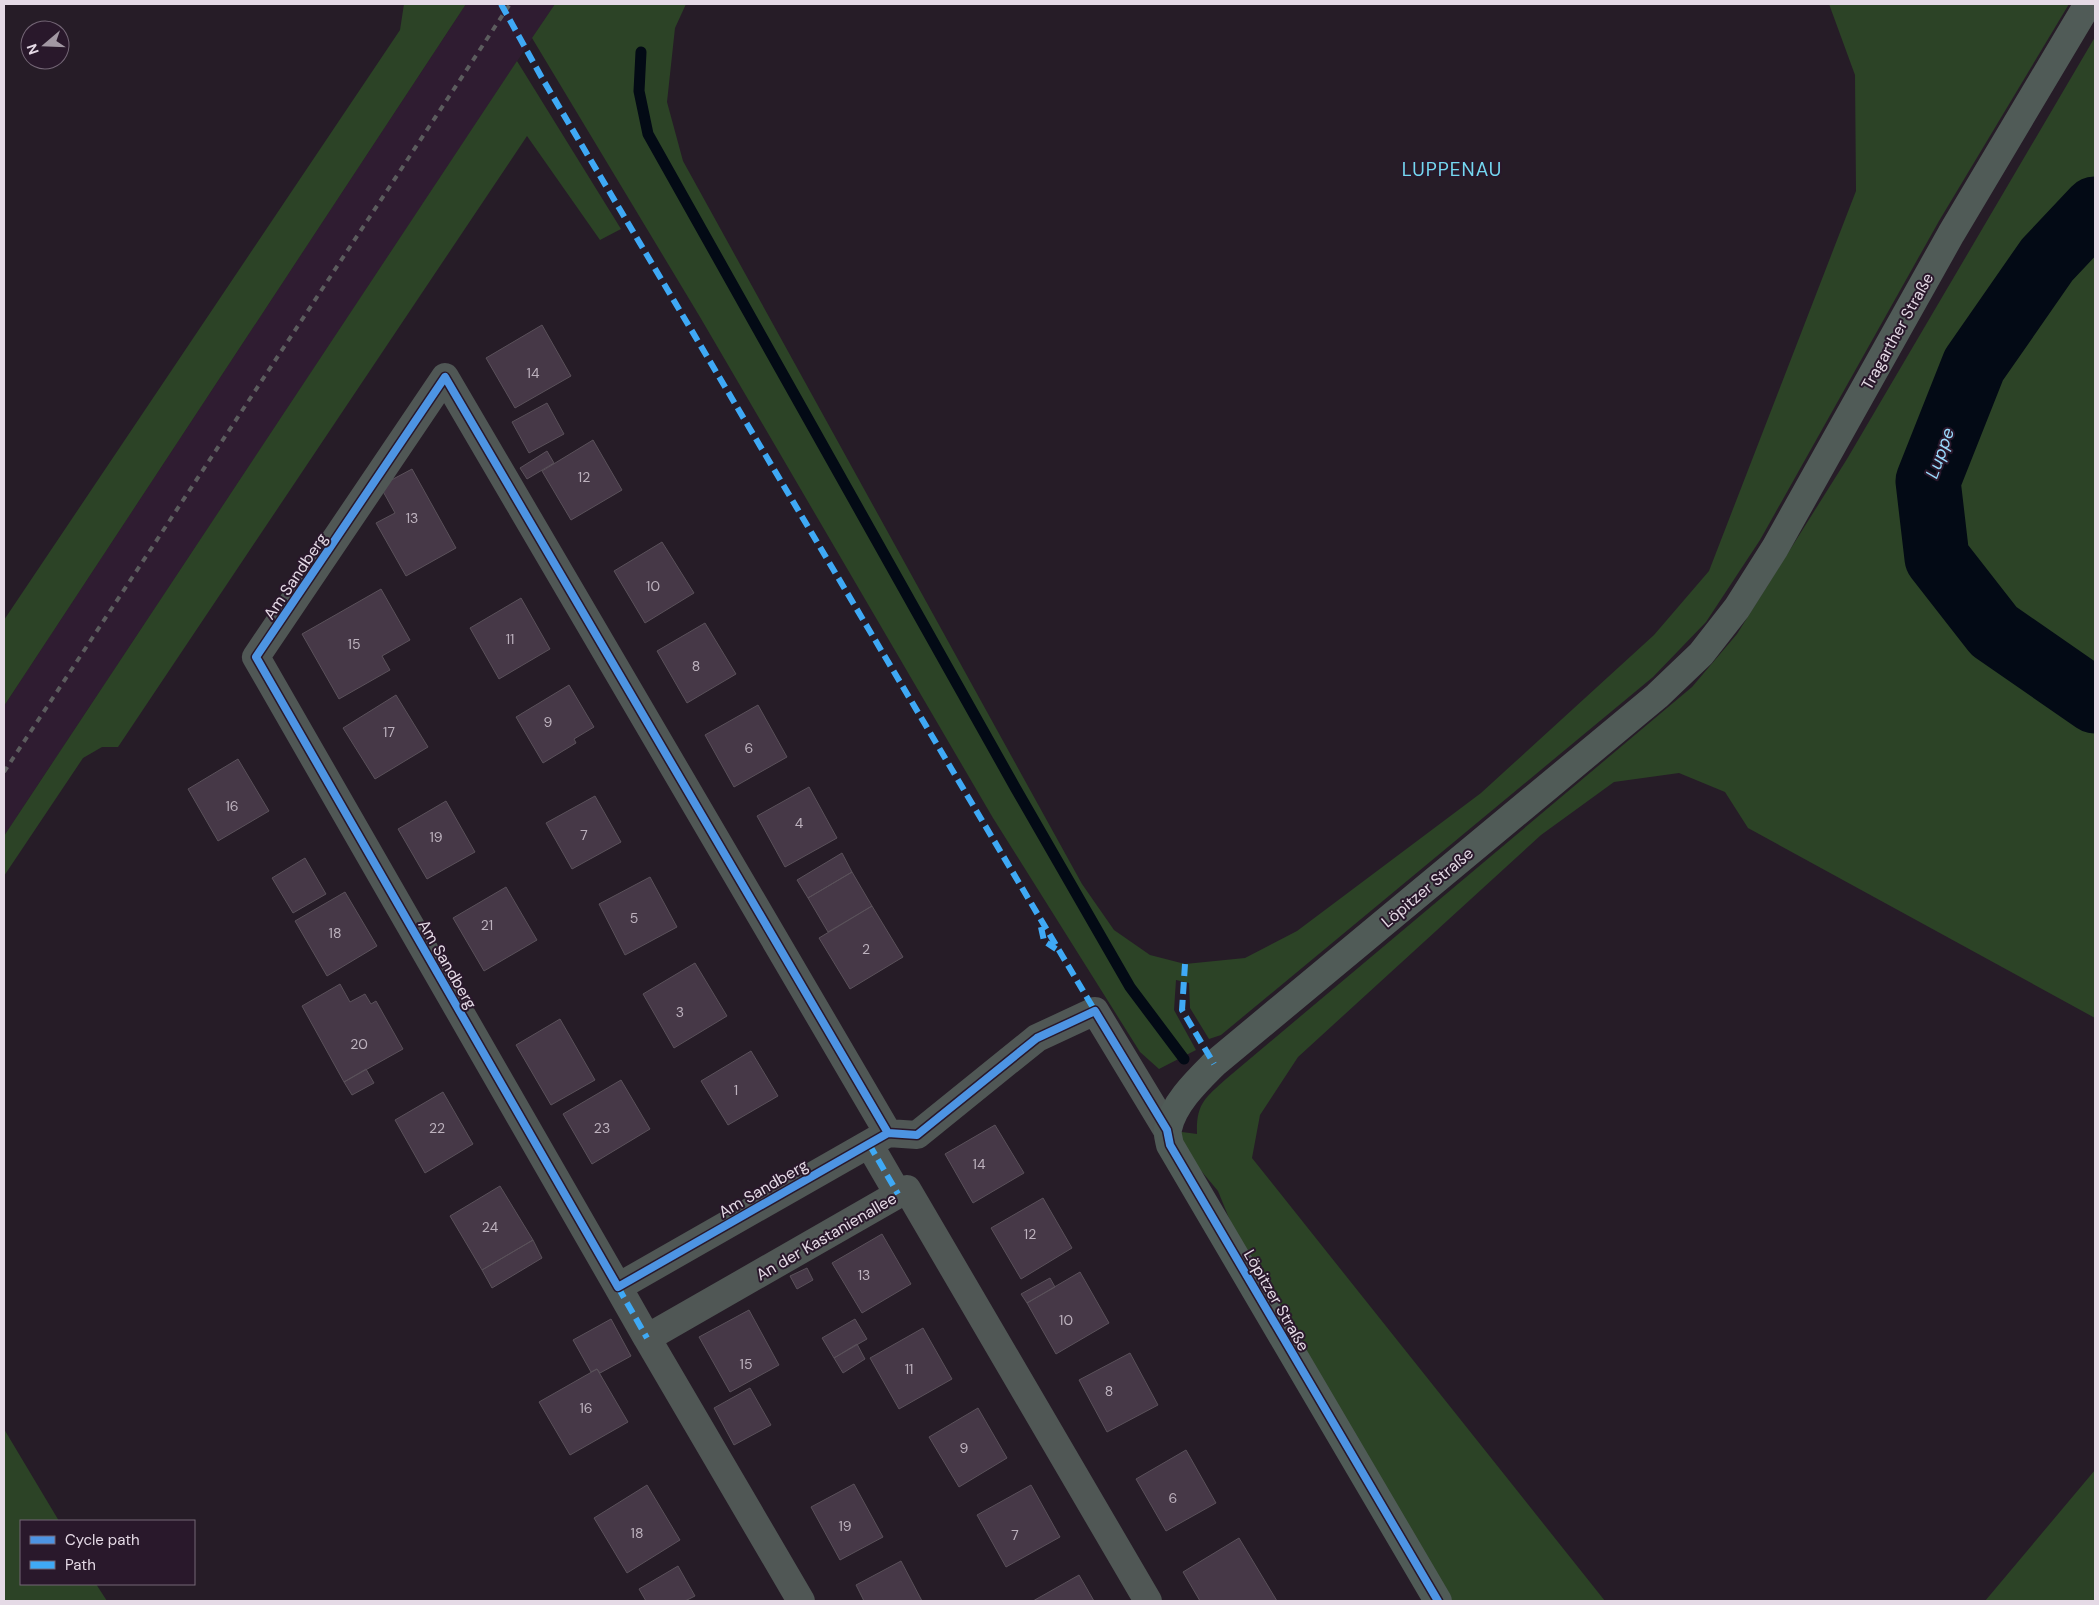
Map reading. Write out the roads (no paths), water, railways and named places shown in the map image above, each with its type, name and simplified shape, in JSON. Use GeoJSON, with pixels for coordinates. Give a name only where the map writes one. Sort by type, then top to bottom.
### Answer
{"type":"FeatureCollection","features":[{"type":"Feature","properties":{"kind":"street","name":"Tragarther Straße"},"geometry":{"type":"LineString","coordinates":[[1701,654],[1737,608],[1775,548],[1951,234],[2088,4]]}},
{"type":"Feature","properties":{"kind":"street","name":"Am Sandberg"},"geometry":{"type":"LineString","coordinates":[[445,377],[878,1138],[618,1287],[256,658],[445,377]]}},
{"type":"Feature","properties":{"kind":"street","name":"Löpitzer Straße"},"geometry":{"type":"LineString","coordinates":[[1167,1130],[1176,1110],[1197,1081],[1214,1064],[1657,696],[1701,654]]}},
{"type":"Feature","properties":{"kind":"street","name":"Löpitzer Straße"},"geometry":{"type":"LineString","coordinates":[[878,1138],[917,1135],[1037,1038],[1095,1012],[1167,1130],[1170,1145],[1438,1601]]}},
{"type":"Feature","properties":{"kind":"street"},"geometry":{"type":"LineString","coordinates":[[878,1138],[898,1194]]}},
{"type":"Feature","properties":{"kind":"street","name":"An der Kastanienallee"},"geometry":{"type":"LineString","coordinates":[[647,1338],[907,1190],[1148,1601]]}},
{"type":"Feature","properties":{"kind":"street"},"geometry":{"type":"LineString","coordinates":[[618,1287],[801,1601]]}},
{"type":"Feature","properties":{"kind":"waterway"},"geometry":{"type":"LineString","coordinates":[[641,52],[639,91],[648,134],[1016,789],[1130,987],[1184,1059]]}},
{"type":"Feature","properties":{"kind":"waterway","name":"Luppe"},"geometry":{"type":"LineString","coordinates":[[2095,209],[2047,260],[1974,365],[1928,481],[1937,558],[1994,631],[2095,701]]}},
{"type":"Feature","properties":{"kind":"railway"},"geometry":{"type":"LineString","coordinates":[[4,772],[510,4]]}},
{"type":"Feature","properties":{"kind":"district","name":"LUPPENAU"},"geometry":{"type":"Point","coordinates":[1452,169]}}]}
